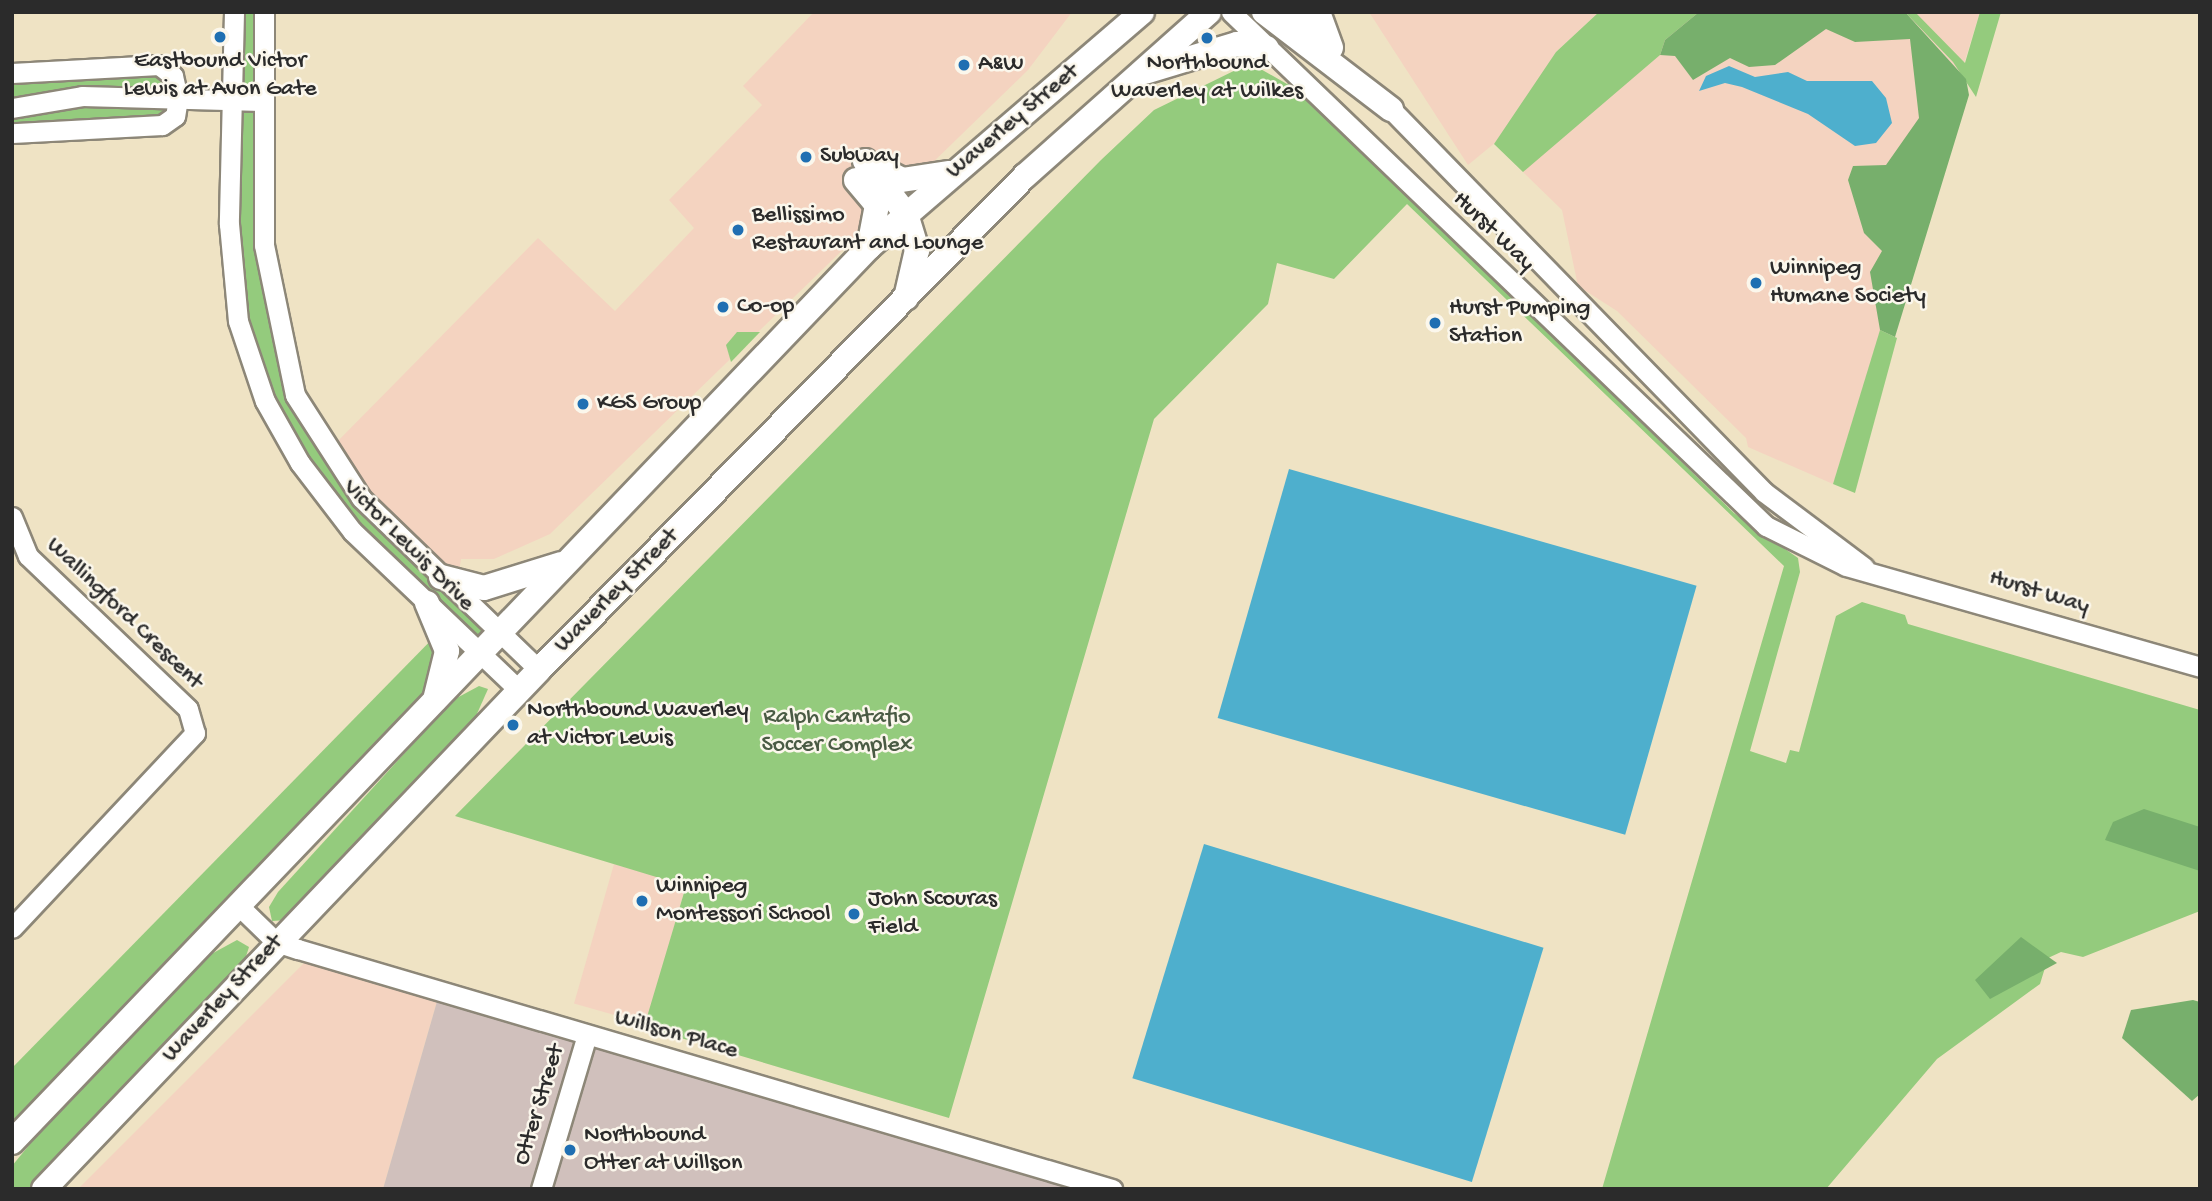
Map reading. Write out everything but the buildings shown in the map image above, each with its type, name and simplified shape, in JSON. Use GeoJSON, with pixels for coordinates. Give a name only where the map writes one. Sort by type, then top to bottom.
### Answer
{"type":"FeatureCollection","features":[{"type":"Feature","properties":{"kind":"main road","name":"Waverley Street"},"geometry":{"type":"LineString","coordinates":[[12,1142],[430,711],[869,247],[1142,12]]}},
{"type":"Feature","properties":{"kind":"main road","name":"Waverley Street"},"geometry":{"type":"LineString","coordinates":[[44,1189],[276,942],[539,670],[1025,176],[1209,12]]}},
{"type":"Feature","properties":{"kind":"main road"},"geometry":{"type":"LineString","coordinates":[[1264,12],[1391,109]]}},
{"type":"Feature","properties":{"kind":"main road"},"geometry":{"type":"LineString","coordinates":[[1318,12],[1331,48]]}},
{"type":"Feature","properties":{"kind":"main road"},"geometry":{"type":"LineString","coordinates":[[1141,73],[1237,44],[1267,48]]}},
{"type":"Feature","properties":{"kind":"main road"},"geometry":{"type":"LineString","coordinates":[[861,170],[902,180],[953,172]]}},
{"type":"Feature","properties":{"kind":"main road"},"geometry":{"type":"LineString","coordinates":[[861,170],[906,214],[917,250],[905,300]]}},
{"type":"Feature","properties":{"kind":"main road"},"geometry":{"type":"LineString","coordinates":[[861,170],[877,205],[869,247]]}},
{"type":"Feature","properties":{"kind":"main road"},"geometry":{"type":"LineString","coordinates":[[441,577],[461,586],[506,585],[575,558]]}},
{"type":"Feature","properties":{"kind":"main road"},"geometry":{"type":"LineString","coordinates":[[427,603],[447,651],[430,711]]}},
{"type":"Feature","properties":{"kind":"street","name":"Victor Lewis Drive"},"geometry":{"type":"LineString","coordinates":[[234,12],[229,224],[238,321],[265,401],[315,486],[427,603],[519,691]]}},
{"type":"Feature","properties":{"kind":"street","name":"Victor Lewis Drive"},"geometry":{"type":"LineString","coordinates":[[264,12],[261,101],[264,245],[295,395],[361,498],[539,670]]}},
{"type":"Feature","properties":{"kind":"street","name":"Hurst Way"},"geometry":{"type":"LineString","coordinates":[[1231,12],[1744,510],[1818,556],[1864,567],[2200,667]]}},
{"type":"Feature","properties":{"kind":"street","name":"Hurst Way"},"geometry":{"type":"LineString","coordinates":[[1294,12],[1764,492],[1864,567]]}},
{"type":"Feature","properties":{"kind":"street"},"geometry":{"type":"LineString","coordinates":[[12,73],[159,65],[173,76],[178,98],[175,116],[162,125],[12,133]]}},
{"type":"Feature","properties":{"kind":"street"},"geometry":{"type":"LineString","coordinates":[[12,108],[82,96],[261,101]]}},
{"type":"Feature","properties":{"kind":"street","name":"Wallingford Crescent"},"geometry":{"type":"LineString","coordinates":[[12,517],[28,556],[188,709],[195,733],[15,920]]}},
{"type":"Feature","properties":{"kind":"street","name":"Willson Place"},"geometry":{"type":"LineString","coordinates":[[239,905],[276,942],[1112,1189]]}},
{"type":"Feature","properties":{"kind":"street","name":"Otter Street"},"geometry":{"type":"LineString","coordinates":[[541,1189],[587,1035]]}},
{"type":"Feature","properties":{"kind":"shaded area"},"geometry":{"type":"Polygon","coordinates":[[[814,12],[1072,12],[1028,70],[550,534],[494,559],[461,559],[459,572],[441,577],[328,451],[538,238],[615,311],[694,228],[669,200],[762,105],[743,86],[814,12]]]}},
{"type":"Feature","properties":{"kind":"shaded area"},"geometry":{"type":"Polygon","coordinates":[[[1369,12],[1599,12],[1556,52],[1502,137],[1468,165],[1369,12]]]}},
{"type":"Feature","properties":{"kind":"shaded area"},"geometry":{"type":"Polygon","coordinates":[[[1681,12],[1980,12],[1833,484],[1748,447],[1746,438],[1617,311],[1578,286],[1562,210],[1523,172],[1681,12]]]}},
{"type":"Feature","properties":{"kind":"shaded area"},"geometry":{"type":"Polygon","coordinates":[[[614,864],[686,885],[646,1024],[574,1003],[614,864]]]}},
{"type":"Feature","properties":{"kind":"shaded area"},"geometry":{"type":"Polygon","coordinates":[[[312,955],[440,991],[383,1189],[78,1189],[312,955]]]}},
{"type":"Feature","properties":{"kind":"shaded area"},"geometry":{"type":"Polygon","coordinates":[[[440,991],[1112,1189],[383,1189],[440,991]]]}},
{"type":"Feature","properties":{"kind":"green space"},"geometry":{"type":"Polygon","coordinates":[[[234,12],[264,12],[277,327],[328,451],[501,634],[483,654],[315,486],[238,321],[234,12]]]}},
{"type":"Feature","properties":{"kind":"green space"},"geometry":{"type":"Polygon","coordinates":[[[1599,12],[1699,12],[1665,40],[1660,55],[1523,172],[1494,144],[1556,52],[1599,12]]]}},
{"type":"Feature","properties":{"kind":"green space"},"geometry":{"type":"Polygon","coordinates":[[[1699,12],[1905,12],[1966,79],[1969,95],[1895,337],[1880,330],[1870,272],[1882,251],[1864,233],[1848,180],[1853,166],[1886,165],[1919,118],[1910,39],[1855,42],[1826,29],[1775,65],[1749,67],[1730,58],[1693,80],[1675,56],[1660,55],[1665,40],[1699,12]]]}},
{"type":"Feature","properties":{"kind":"green space"},"geometry":{"type":"Polygon","coordinates":[[[1905,12],[1915,12],[1965,63],[1980,12],[2001,12],[1976,97],[1953,62],[1905,12]]]}},
{"type":"Feature","properties":{"kind":"green space","name":"Ralph Cantafio Soccer Complex"},"geometry":{"type":"Polygon","coordinates":[[[1250,63],[1287,84],[1291,81],[1734,513],[1798,558],[1800,572],[1750,751],[1786,763],[1790,750],[1799,752],[1836,616],[1862,602],[1905,615],[1908,624],[2200,710],[2200,911],[2083,957],[2061,952],[2048,958],[2040,984],[1937,1059],[1826,1189],[1602,1189],[1784,566],[1407,204],[1334,279],[1277,263],[1268,304],[1154,419],[949,1118],[644,1027],[686,886],[455,816],[1101,160],[1154,110],[1250,63]]]}},
{"type":"Feature","properties":{"kind":"green space"},"geometry":{"type":"Polygon","coordinates":[[[159,65],[173,76],[175,116],[12,133],[12,73],[159,65]]]}},
{"type":"Feature","properties":{"kind":"green space"},"geometry":{"type":"Polygon","coordinates":[[[1880,330],[1897,338],[1855,493],[1833,484],[1880,330]]]}},
{"type":"Feature","properties":{"kind":"green space"},"geometry":{"type":"Polygon","coordinates":[[[737,332],[760,332],[731,362],[726,345],[737,332]]]}},
{"type":"Feature","properties":{"kind":"green space"},"geometry":{"type":"Polygon","coordinates":[[[443,628],[445,674],[12,1142],[12,1068],[443,628]]]}},
{"type":"Feature","properties":{"kind":"green space"},"geometry":{"type":"Polygon","coordinates":[[[479,686],[488,689],[476,716],[287,920],[272,921],[269,907],[278,892],[453,700],[479,686]]]}},
{"type":"Feature","properties":{"kind":"green space"},"geometry":{"type":"Polygon","coordinates":[[[2144,809],[2200,827],[2200,871],[2105,840],[2113,822],[2144,809]]]}},
{"type":"Feature","properties":{"kind":"green space"},"geometry":{"type":"Polygon","coordinates":[[[2021,937],[2057,963],[1990,999],[1975,980],[2021,937]]]}},
{"type":"Feature","properties":{"kind":"green space"},"geometry":{"type":"Polygon","coordinates":[[[237,940],[249,947],[241,972],[30,1189],[12,1189],[12,1166],[65,1101],[204,958],[237,940]]]}},
{"type":"Feature","properties":{"kind":"green space"},"geometry":{"type":"Polygon","coordinates":[[[2193,1000],[2200,1002],[2200,1094],[2192,1101],[2122,1038],[2131,1010],[2193,1000]]]}},
{"type":"Feature","properties":{"kind":"water"},"geometry":{"type":"Polygon","coordinates":[[[1729,66],[1755,77],[1788,72],[1807,81],[1872,81],[1886,98],[1892,123],[1876,143],[1855,146],[1808,114],[1742,87],[1725,83],[1699,91],[1706,76],[1729,66]]]}},
{"type":"Feature","properties":{"kind":"water"},"geometry":{"type":"Polygon","coordinates":[[[1289,469],[1697,586],[1625,835],[1218,718],[1289,469]]]}},
{"type":"Feature","properties":{"kind":"water"},"geometry":{"type":"Polygon","coordinates":[[[1204,844],[1543,948],[1472,1182],[1132,1078],[1204,844]]]}},
{"type":"Feature","properties":{"kind":"place","name":"Eastbound Victor Lewis at Avon Gate"},"geometry":{"type":"Point","coordinates":[220,37]}},
{"type":"Feature","properties":{"kind":"place","name":"Northbound Waverley at Wilkes"},"geometry":{"type":"Point","coordinates":[1207,38]}},
{"type":"Feature","properties":{"kind":"place","name":"A&W"},"geometry":{"type":"Point","coordinates":[964,65]}},
{"type":"Feature","properties":{"kind":"place","name":"Subway"},"geometry":{"type":"Point","coordinates":[806,157]}},
{"type":"Feature","properties":{"kind":"place","name":"Bellissimo Restaurant and Lounge"},"geometry":{"type":"Point","coordinates":[738,230]}},
{"type":"Feature","properties":{"kind":"place","name":"Winnipeg Humane Society"},"geometry":{"type":"Point","coordinates":[1756,283]}},
{"type":"Feature","properties":{"kind":"place","name":"Co-op"},"geometry":{"type":"Point","coordinates":[723,307]}},
{"type":"Feature","properties":{"kind":"place","name":"Hurst Pumping Station"},"geometry":{"type":"Point","coordinates":[1435,323]}},
{"type":"Feature","properties":{"kind":"place","name":"KGS Group"},"geometry":{"type":"Point","coordinates":[583,404]}},
{"type":"Feature","properties":{"kind":"place","name":"Northbound Waverley at Victor Lewis"},"geometry":{"type":"Point","coordinates":[513,725]}},
{"type":"Feature","properties":{"kind":"place","name":"Winnipeg Montessori School"},"geometry":{"type":"Point","coordinates":[642,901]}},
{"type":"Feature","properties":{"kind":"place","name":"John Scouras Field"},"geometry":{"type":"Point","coordinates":[854,914]}},
{"type":"Feature","properties":{"kind":"place","name":"Northbound Otter at Willson"},"geometry":{"type":"Point","coordinates":[570,1150]}}]}
